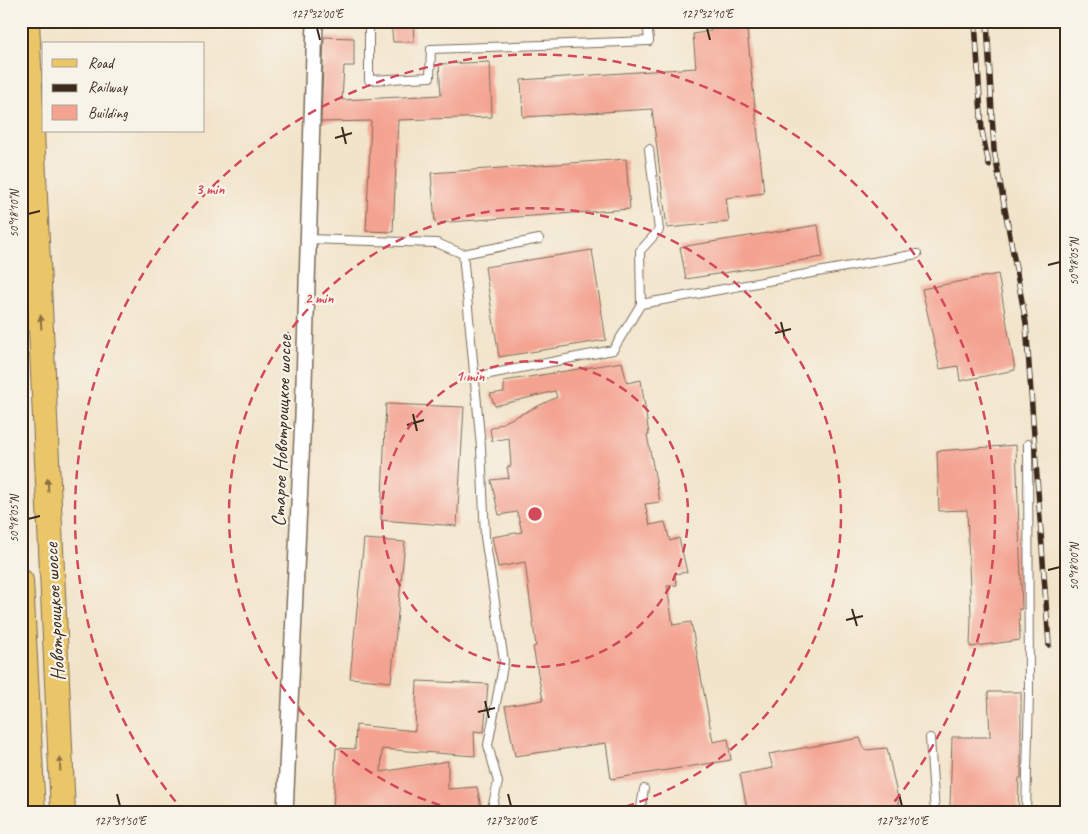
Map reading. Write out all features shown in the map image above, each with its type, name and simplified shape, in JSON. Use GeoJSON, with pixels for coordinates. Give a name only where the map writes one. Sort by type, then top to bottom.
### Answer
{"type":"FeatureCollection","features":[{"type":"Feature","properties":{"kind":"main road","name":"Новотроицкое шоссе"},"geometry":{"type":"LineString","coordinates":[[30,30],[62,813]]}},
{"type":"Feature","properties":{"kind":"main road","name":"Новотроицкое шоссе"},"geometry":{"type":"LineString","coordinates":[[21,581],[33,813]]}},
{"type":"Feature","properties":{"kind":"street","name":"Старое Новотроицкое шоссе"},"geometry":{"type":"LineString","coordinates":[[285,813],[302,426],[314,21]]}},
{"type":"Feature","properties":{"kind":"lane"},"geometry":{"type":"LineString","coordinates":[[369,21],[369,80],[430,78],[431,50],[648,41],[646,21]]}},
{"type":"Feature","properties":{"kind":"lane"},"geometry":{"type":"LineString","coordinates":[[474,377],[613,350],[641,304],[640,251],[659,230],[649,150]]}},
{"type":"Feature","properties":{"kind":"lane"},"geometry":{"type":"LineString","coordinates":[[308,239],[437,243],[463,254],[539,239]]}},
{"type":"Feature","properties":{"kind":"lane"},"geometry":{"type":"LineString","coordinates":[[463,254],[481,447],[485,537],[504,661],[488,745],[498,782],[490,813]]}},
{"type":"Feature","properties":{"kind":"lane"},"geometry":{"type":"LineString","coordinates":[[641,304],[917,254]]}},
{"type":"Feature","properties":{"kind":"lane"},"geometry":{"type":"LineString","coordinates":[[1026,813],[1029,694],[1028,444]]}},
{"type":"Feature","properties":{"kind":"lane"},"geometry":{"type":"LineString","coordinates":[[930,738],[935,813]]}},
{"type":"Feature","properties":{"kind":"lane"},"geometry":{"type":"LineString","coordinates":[[640,813],[644,789]]}},
{"type":"Feature","properties":{"kind":"building"},"geometry":{"type":"Polygon","coordinates":[[[391,21],[413,21],[414,42],[393,42],[391,21]]]}},
{"type":"Feature","properties":{"kind":"building"},"geometry":{"type":"Polygon","coordinates":[[[710,21],[746,21],[764,193],[726,198],[729,222],[667,228],[652,109],[523,117],[521,80],[696,68],[693,34],[711,31],[710,21]]]}},
{"type":"Feature","properties":{"kind":"building"},"geometry":{"type":"Polygon","coordinates":[[[324,37],[354,38],[354,66],[344,66],[342,100],[441,95],[439,64],[490,62],[492,117],[398,120],[393,232],[366,231],[371,121],[321,122],[324,37]]]}},
{"type":"Feature","properties":{"kind":"building"},"geometry":{"type":"Polygon","coordinates":[[[626,159],[630,209],[435,223],[431,173],[626,159]]]}},
{"type":"Feature","properties":{"kind":"building"},"geometry":{"type":"Polygon","coordinates":[[[818,225],[823,257],[686,279],[680,247],[818,225]]]}},
{"type":"Feature","properties":{"kind":"building"},"geometry":{"type":"Polygon","coordinates":[[[592,250],[606,340],[499,357],[485,267],[592,250]]]}},
{"type":"Feature","properties":{"kind":"building"},"geometry":{"type":"Polygon","coordinates":[[[998,274],[1015,370],[960,381],[958,366],[940,369],[922,289],[998,274]]]}},
{"type":"Feature","properties":{"kind":"building"},"geometry":{"type":"Polygon","coordinates":[[[622,362],[627,383],[641,380],[649,435],[647,435],[660,502],[645,504],[650,525],[665,522],[670,541],[679,538],[687,572],[674,574],[677,585],[667,586],[673,625],[691,622],[713,742],[728,739],[731,760],[611,779],[606,743],[515,756],[505,706],[543,700],[533,647],[536,646],[525,562],[498,567],[492,537],[522,532],[517,512],[499,515],[491,480],[509,478],[507,467],[511,466],[509,438],[492,441],[490,429],[557,397],[555,391],[495,406],[490,394],[504,392],[504,381],[622,362]]]}},
{"type":"Feature","properties":{"kind":"building"},"geometry":{"type":"Polygon","coordinates":[[[386,404],[464,407],[457,526],[381,520],[386,404]]]}},
{"type":"Feature","properties":{"kind":"building"},"geometry":{"type":"Polygon","coordinates":[[[1016,445],[1022,609],[1019,609],[1020,640],[970,647],[971,616],[967,510],[939,511],[937,451],[1016,445]]]}},
{"type":"Feature","properties":{"kind":"building"},"geometry":{"type":"Polygon","coordinates":[[[364,539],[405,542],[391,682],[350,678],[364,539]]]}},
{"type":"Feature","properties":{"kind":"building"},"geometry":{"type":"Polygon","coordinates":[[[417,681],[488,684],[484,732],[474,731],[475,756],[382,749],[381,772],[448,761],[448,789],[477,787],[481,807],[456,813],[333,813],[336,748],[355,749],[356,725],[415,731],[417,681]]]}},
{"type":"Feature","properties":{"kind":"building"},"geometry":{"type":"Polygon","coordinates":[[[988,692],[1021,692],[1021,778],[1019,778],[1018,813],[993,813],[992,809],[950,808],[952,737],[990,737],[988,692]]]}},
{"type":"Feature","properties":{"kind":"building"},"geometry":{"type":"Polygon","coordinates":[[[860,738],[865,750],[887,748],[901,813],[748,813],[740,774],[773,768],[769,754],[860,738]]]}},
{"type":"Feature","properties":{"kind":"railway"},"geometry":{"type":"LineString","coordinates":[[975,21],[982,131],[989,165]]}},
{"type":"Feature","properties":{"kind":"railway"},"geometry":{"type":"LineString","coordinates":[[987,21],[994,150],[1026,323],[1049,645]]}}]}
